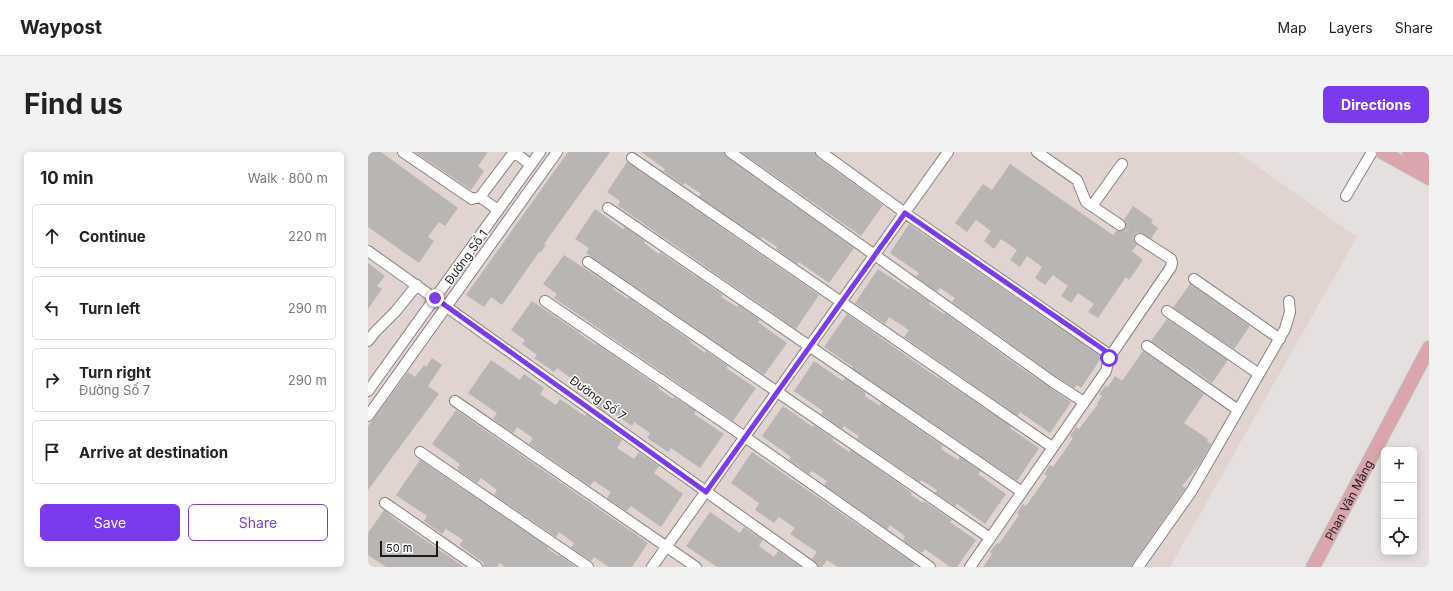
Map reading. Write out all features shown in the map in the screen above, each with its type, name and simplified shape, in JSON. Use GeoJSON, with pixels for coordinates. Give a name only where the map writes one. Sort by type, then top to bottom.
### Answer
{"type":"FeatureCollection","features":[{"type":"Feature","properties":{"kind":"main road"},"geometry":{"type":"LineString","coordinates":[[1382,152],[1429,178]]}},
{"type":"Feature","properties":{"kind":"main road"},"geometry":{"type":"LineString","coordinates":[[1409,152],[1429,163]]}},
{"type":"Feature","properties":{"kind":"main road","name":"Phan Văn Mảng"},"geometry":{"type":"LineString","coordinates":[[1313,567],[1429,348]]}},
{"type":"Feature","properties":{"kind":"street"},"geometry":{"type":"LineString","coordinates":[[403,152],[472,199],[480,197],[514,152],[531,165]]}},
{"type":"Feature","properties":{"kind":"street","name":"Đường Số 1"},"geometry":{"type":"LineString","coordinates":[[368,391],[540,152]]}},
{"type":"Feature","properties":{"kind":"street","name":"Đường Số 1"},"geometry":{"type":"LineString","coordinates":[[368,416],[371,405],[447,306],[557,152]]}},
{"type":"Feature","properties":{"kind":"street"},"geometry":{"type":"LineString","coordinates":[[730,152],[1052,382],[1084,402]]}},
{"type":"Feature","properties":{"kind":"street"},"geometry":{"type":"LineString","coordinates":[[821,152],[905,213],[1107,352],[1109,358]]}},
{"type":"Feature","properties":{"kind":"street"},"geometry":{"type":"LineString","coordinates":[[652,567],[948,152]]}},
{"type":"Feature","properties":{"kind":"street"},"geometry":{"type":"LineString","coordinates":[[1036,152],[1077,180],[1086,202],[1120,225]]}},
{"type":"Feature","properties":{"kind":"street"},"geometry":{"type":"LineString","coordinates":[[1346,196],[1372,152]]}},
{"type":"Feature","properties":{"kind":"street"},"geometry":{"type":"LineString","coordinates":[[632,158],[1052,448]]}},
{"type":"Feature","properties":{"kind":"street"},"geometry":{"type":"LineString","coordinates":[[1092,206],[1122,164]]}},
{"type":"Feature","properties":{"kind":"street"},"geometry":{"type":"LineString","coordinates":[[480,197],[498,210]]}},
{"type":"Feature","properties":{"kind":"street"},"geometry":{"type":"LineString","coordinates":[[608,208],[1022,492]]}},
{"type":"Feature","properties":{"kind":"street"},"geometry":{"type":"LineString","coordinates":[[970,567],[1106,371],[1109,358],[1171,268],[1171,259],[1140,239]]}},
{"type":"Feature","properties":{"kind":"street","name":"Đường Số 7"},"geometry":{"type":"LineString","coordinates":[[368,250],[812,567]]}},
{"type":"Feature","properties":{"kind":"street"},"geometry":{"type":"LineString","coordinates":[[588,262],[990,538]]}},
{"type":"Feature","properties":{"kind":"street"},"geometry":{"type":"LineString","coordinates":[[1194,279],[1280,339]]}},
{"type":"Feature","properties":{"kind":"street"},"geometry":{"type":"LineString","coordinates":[[368,341],[395,312],[417,285]]}},
{"type":"Feature","properties":{"kind":"street"},"geometry":{"type":"LineString","coordinates":[[545,301],[745,436],[930,567]]}},
{"type":"Feature","properties":{"kind":"street"},"geometry":{"type":"LineString","coordinates":[[1138,567],[1191,492],[1280,339],[1285,329],[1290,312],[1289,301]]}},
{"type":"Feature","properties":{"kind":"street"},"geometry":{"type":"LineString","coordinates":[[1167,311],[1259,374]]}},
{"type":"Feature","properties":{"kind":"street"},"geometry":{"type":"LineString","coordinates":[[1147,346],[1238,410]]}},
{"type":"Feature","properties":{"kind":"street"},"geometry":{"type":"LineString","coordinates":[[455,401],[696,567]]}},
{"type":"Feature","properties":{"kind":"street"},"geometry":{"type":"LineString","coordinates":[[420,452],[588,567]]}},
{"type":"Feature","properties":{"kind":"street"},"geometry":{"type":"LineString","coordinates":[[384,503],[477,567]]}},
{"type":"Feature","properties":{"kind":"shaded area"},"geometry":{"type":"Polygon","coordinates":[[[368,152],[1237,152],[1357,237],[1170,567],[368,567],[368,152]]]}},
{"type":"Feature","properties":{"kind":"building"},"geometry":{"type":"Polygon","coordinates":[[[368,152],[381,152],[458,208],[445,226],[439,222],[428,237],[434,241],[419,263],[368,227],[368,152]]]}},
{"type":"Feature","properties":{"kind":"building"},"geometry":{"type":"Polygon","coordinates":[[[415,152],[488,152],[478,166],[484,171],[471,190],[415,152]]]}},
{"type":"Feature","properties":{"kind":"building"},"geometry":{"type":"Polygon","coordinates":[[[568,152],[610,152],[544,244],[546,245],[540,253],[539,252],[502,305],[491,297],[484,307],[466,295],[568,152]]]}},
{"type":"Feature","properties":{"kind":"building"},"geometry":{"type":"Polygon","coordinates":[[[641,152],[724,152],[726,157],[854,248],[829,283],[799,262],[797,264],[776,249],[777,247],[762,237],[761,239],[699,197],[701,194],[685,183],[683,185],[663,171],[665,169],[641,152]]]}},
{"type":"Feature","properties":{"kind":"building"},"geometry":{"type":"Polygon","coordinates":[[[741,152],[815,152],[817,157],[883,205],[861,236],[741,152]]]}},
{"type":"Feature","properties":{"kind":"building"},"geometry":{"type":"Polygon","coordinates":[[[627,162],[819,295],[796,329],[618,206],[620,201],[607,192],[627,162]]]}},
{"type":"Feature","properties":{"kind":"building"},"geometry":{"type":"Polygon","coordinates":[[[1010,164],[1113,235],[1117,230],[1122,231],[1126,228],[1126,223],[1124,220],[1133,206],[1153,220],[1151,223],[1158,228],[1151,239],[1141,233],[1135,235],[1134,239],[1137,245],[1132,251],[1143,260],[1129,280],[1126,277],[1098,318],[1088,312],[1094,304],[1078,293],[1071,303],[1061,296],[1068,286],[1053,275],[1045,285],[1035,278],[1042,267],[1027,256],[1020,267],[1010,260],[1017,250],[1001,239],[994,249],[984,241],[991,231],[976,220],[967,232],[955,223],[983,184],[992,190],[1010,164]]]}},
{"type":"Feature","properties":{"kind":"building"},"geometry":{"type":"Polygon","coordinates":[[[595,209],[623,229],[625,227],[645,241],[644,243],[659,254],[660,252],[723,295],[721,297],[737,307],[738,305],[760,320],[758,322],[787,343],[764,375],[586,253],[589,248],[575,239],[595,209]]]}},
{"type":"Feature","properties":{"kind":"building"},"geometry":{"type":"Polygon","coordinates":[[[909,224],[1102,357],[1081,388],[1077,385],[1074,388],[1057,377],[952,302],[955,298],[940,288],[937,292],[916,277],[919,273],[890,253],[909,224]]]}},
{"type":"Feature","properties":{"kind":"building"},"geometry":{"type":"Polygon","coordinates":[[[564,255],[691,341],[690,342],[705,353],[706,351],[728,366],[726,368],[756,388],[733,421],[554,298],[557,294],[543,284],[564,255]]]}},
{"type":"Feature","properties":{"kind":"building"},"geometry":{"type":"Polygon","coordinates":[[[368,263],[385,276],[377,286],[382,289],[368,309],[368,263]]]}},
{"type":"Feature","properties":{"kind":"building"},"geometry":{"type":"Polygon","coordinates":[[[878,269],[930,302],[929,304],[944,314],[945,313],[1071,402],[1050,433],[1020,412],[1018,416],[904,337],[909,330],[889,317],[885,324],[855,303],[878,269]]]}},
{"type":"Feature","properties":{"kind":"building"},"geometry":{"type":"Polygon","coordinates":[[[1190,284],[1250,326],[1234,349],[1173,308],[1190,284]]]}},
{"type":"Feature","properties":{"kind":"building"},"geometry":{"type":"Polygon","coordinates":[[[532,301],[659,387],[658,388],[673,399],[674,397],[696,411],[694,414],[724,434],[700,468],[671,448],[668,452],[647,438],[650,433],[634,422],[632,426],[607,409],[605,412],[594,404],[595,401],[570,383],[572,379],[557,368],[554,372],[534,358],[537,355],[522,344],[525,340],[511,330],[532,301]]]}},
{"type":"Feature","properties":{"kind":"building"},"geometry":{"type":"Polygon","coordinates":[[[847,314],[938,378],[1011,426],[1010,428],[1039,448],[1017,481],[852,368],[853,367],[824,347],[847,314]]]}},
{"type":"Feature","properties":{"kind":"building"},"geometry":{"type":"Polygon","coordinates":[[[1167,319],[1228,360],[1212,383],[1151,341],[1167,319]]]}},
{"type":"Feature","properties":{"kind":"building"},"geometry":{"type":"Polygon","coordinates":[[[1143,351],[1204,394],[1184,423],[1208,439],[1207,441],[1211,444],[1200,464],[1182,486],[1186,488],[1133,563],[1132,567],[983,567],[992,554],[990,552],[997,543],[999,544],[1019,515],[1017,513],[1023,504],[1026,506],[1047,476],[1044,474],[1050,465],[1053,467],[1073,438],[1070,436],[1076,427],[1079,429],[1098,404],[1097,403],[1102,396],[1099,394],[1105,386],[1108,387],[1115,376],[1122,381],[1143,351]]]}},
{"type":"Feature","properties":{"kind":"building"},"geometry":{"type":"Polygon","coordinates":[[[432,358],[442,365],[428,386],[439,394],[368,490],[368,426],[408,372],[415,377],[424,365],[426,367],[432,358]]]}},
{"type":"Feature","properties":{"kind":"building"},"geometry":{"type":"Polygon","coordinates":[[[491,360],[520,380],[524,374],[544,388],[540,394],[556,405],[560,399],[585,416],[586,414],[622,440],[617,448],[634,459],[639,452],[659,466],[654,473],[683,494],[661,527],[631,506],[626,511],[607,498],[611,492],[594,481],[590,486],[529,444],[533,438],[517,427],[513,433],[493,419],[497,413],[468,393],[491,360]]]}},
{"type":"Feature","properties":{"kind":"building"},"geometry":{"type":"Polygon","coordinates":[[[814,361],[843,381],[845,378],[866,393],[865,396],[880,406],[881,403],[943,446],[941,449],[958,460],[960,457],[980,471],[978,474],[1006,494],[985,524],[957,504],[955,506],[935,493],[937,490],[921,480],[920,482],[857,439],[859,436],[844,426],[842,429],[821,414],[823,411],[794,391],[814,361]]]}},
{"type":"Feature","properties":{"kind":"building"},"geometry":{"type":"Polygon","coordinates":[[[783,406],[813,427],[814,425],[849,452],[851,450],[912,493],[911,495],[923,503],[924,501],[952,520],[950,522],[976,540],[957,567],[950,567],[925,549],[922,553],[903,540],[905,536],[890,525],[887,529],[824,485],[827,481],[812,471],[809,474],[789,460],[791,457],[762,436],[783,406]]]}},
{"type":"Feature","properties":{"kind":"building"},"geometry":{"type":"Polygon","coordinates":[[[456,410],[648,543],[632,567],[609,567],[594,557],[591,561],[571,548],[574,543],[559,532],[556,537],[494,495],[497,490],[481,478],[477,483],[458,470],[459,469],[457,468],[460,464],[432,444],[456,410]]]}},
{"type":"Feature","properties":{"kind":"building"},"geometry":{"type":"Polygon","coordinates":[[[752,452],[915,564],[913,567],[838,567],[827,560],[822,567],[818,567],[818,564],[812,559],[817,552],[790,534],[795,528],[779,517],[774,523],[755,510],[759,503],[731,483],[752,452]]]}},
{"type":"Feature","properties":{"kind":"building"},"geometry":{"type":"Polygon","coordinates":[[[420,460],[576,567],[505,567],[500,563],[497,567],[483,567],[484,563],[459,545],[463,540],[446,529],[442,534],[424,521],[427,516],[396,495],[420,460]]]}},
{"type":"Feature","properties":{"kind":"building"},"geometry":{"type":"Polygon","coordinates":[[[384,510],[464,567],[386,567],[368,555],[368,533],[384,510]]]}},
{"type":"Feature","properties":{"kind":"building"},"geometry":{"type":"Polygon","coordinates":[[[710,512],[740,533],[744,527],[763,540],[759,546],[774,557],[778,551],[801,567],[717,567],[686,546],[710,512]]]}},
{"type":"Feature","properties":{"kind":"tunnel"},"geometry":{"type":"LineString","coordinates":[[1120,225],[1140,239]]}},
{"type":"Feature","properties":{"kind":"route"},"geometry":{"type":"LineString","coordinates":[[435,298],[706,492],[905,213],[1107,352],[1109,358]]}}]}
